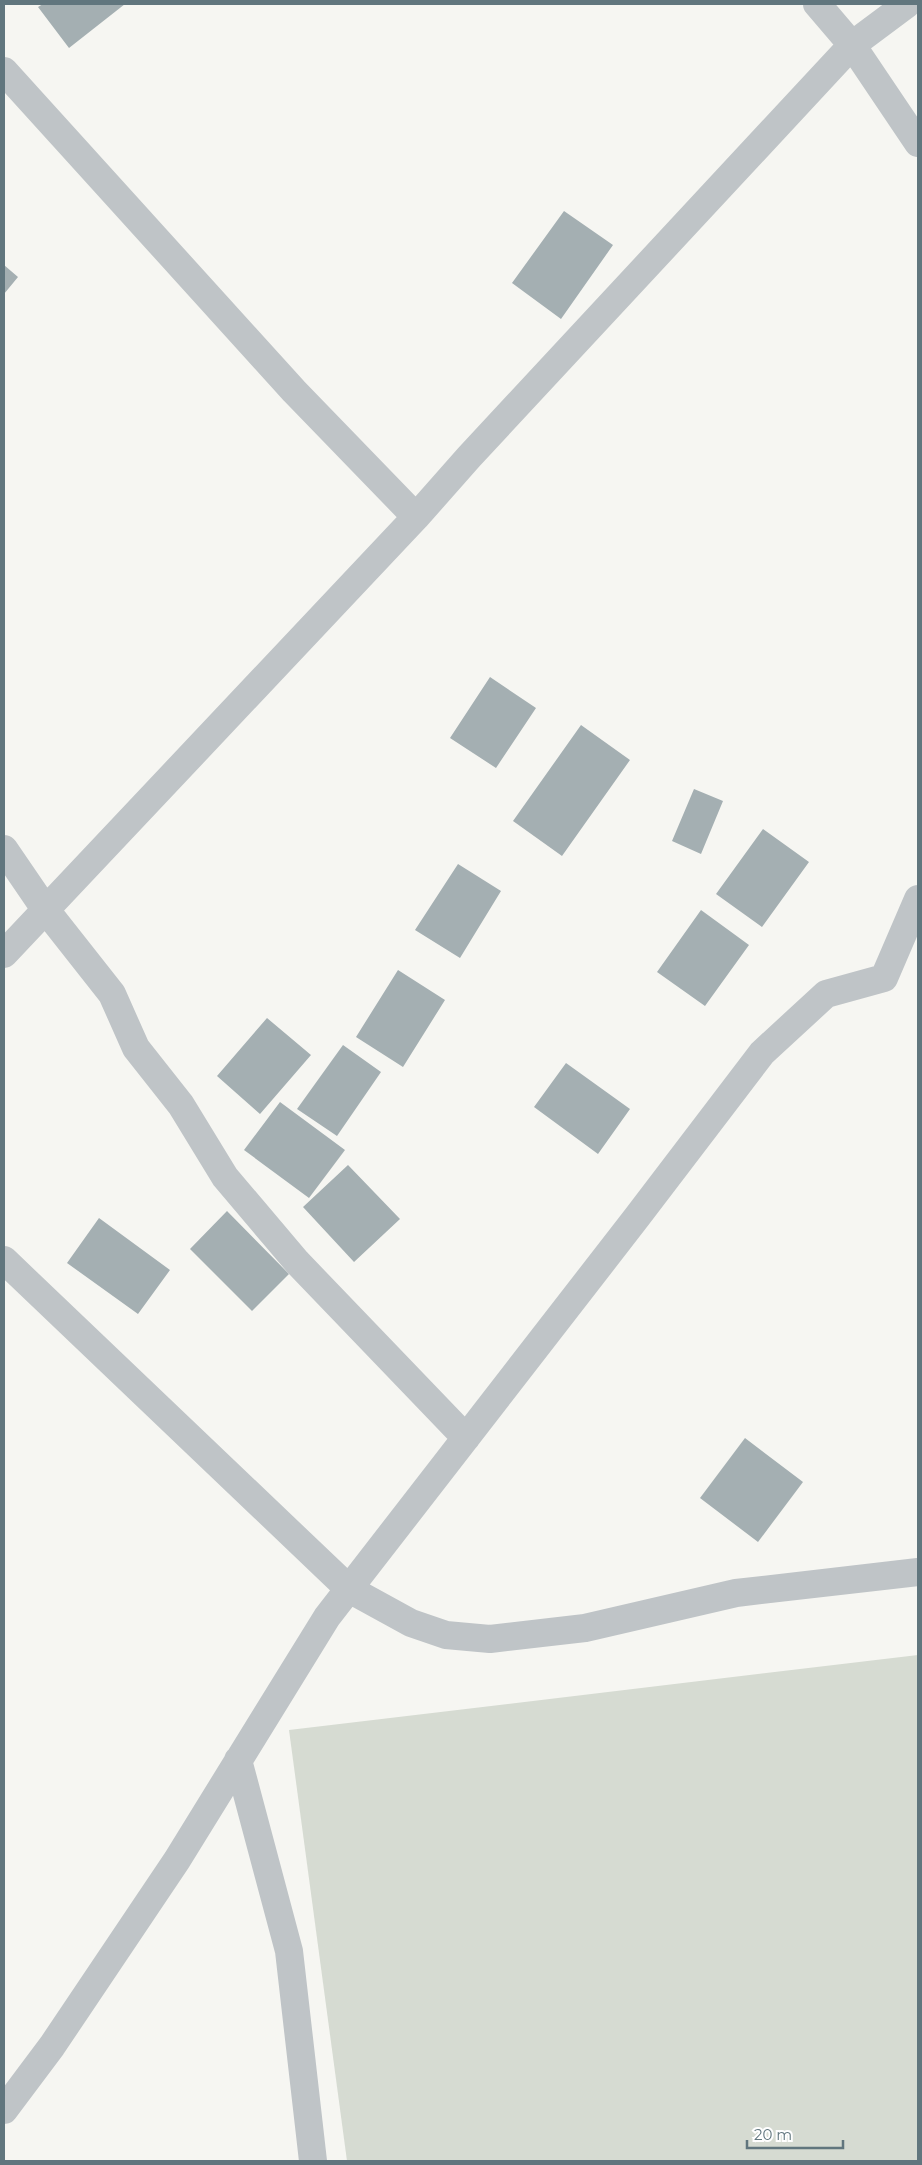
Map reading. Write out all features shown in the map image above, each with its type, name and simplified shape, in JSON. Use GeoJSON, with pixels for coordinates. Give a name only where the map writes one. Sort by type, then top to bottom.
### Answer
{"type":"FeatureCollection","features":[{"type":"Feature","properties":{"kind":"street"},"geometry":{"type":"LineString","coordinates":[[817,4],[852,45],[918,143]]}},
{"type":"Feature","properties":{"kind":"street"},"geometry":{"type":"LineString","coordinates":[[4,954],[416,517],[852,45],[907,4]]}},
{"type":"Feature","properties":{"kind":"street"},"geometry":{"type":"LineString","coordinates":[[4,71],[294,391],[416,517]]}},
{"type":"Feature","properties":{"kind":"street"},"geometry":{"type":"LineString","coordinates":[[4,849],[46,909],[112,994],[136,1048],[181,1105],[226,1178],[297,1262],[466,1438]]}},
{"type":"Feature","properties":{"kind":"street"},"geometry":{"type":"LineString","coordinates":[[4,2110],[52,2046],[177,1860],[327,1617],[348,1589],[762,1052],[826,994],[884,978],[918,898]]}},
{"type":"Feature","properties":{"kind":"street"},"geometry":{"type":"LineString","coordinates":[[4,1260],[348,1589],[411,1623],[446,1635],[490,1639],[585,1628],[736,1594],[918,1572]]}},
{"type":"Feature","properties":{"kind":"street"},"geometry":{"type":"LineString","coordinates":[[238,1760],[290,1951],[313,2161]]}},
{"type":"Feature","properties":{"kind":"shaded area"},"geometry":{"type":"Polygon","coordinates":[[[918,1655],[918,2161],[347,2161],[289,1730],[918,1655]]]}},
{"type":"Feature","properties":{"kind":"building"},"geometry":{"type":"Polygon","coordinates":[[[43,4],[125,4],[69,48],[38,7],[43,4]]]}},
{"type":"Feature","properties":{"kind":"building"},"geometry":{"type":"Polygon","coordinates":[[[564,211],[613,245],[561,319],[512,283],[564,211]]]}},
{"type":"Feature","properties":{"kind":"building"},"geometry":{"type":"Polygon","coordinates":[[[4,265],[18,277],[4,294],[4,265]]]}},
{"type":"Feature","properties":{"kind":"building"},"geometry":{"type":"Polygon","coordinates":[[[490,677],[536,708],[496,768],[450,738],[490,677]]]}},
{"type":"Feature","properties":{"kind":"building"},"geometry":{"type":"Polygon","coordinates":[[[581,725],[630,760],[562,856],[513,821],[581,725]]]}},
{"type":"Feature","properties":{"kind":"building"},"geometry":{"type":"Polygon","coordinates":[[[694,789],[723,801],[701,854],[672,841],[694,789]]]}},
{"type":"Feature","properties":{"kind":"building"},"geometry":{"type":"Polygon","coordinates":[[[763,829],[809,862],[762,927],[716,894],[763,829]]]}},
{"type":"Feature","properties":{"kind":"building"},"geometry":{"type":"Polygon","coordinates":[[[458,864],[501,891],[460,958],[415,930],[458,864]]]}},
{"type":"Feature","properties":{"kind":"building"},"geometry":{"type":"Polygon","coordinates":[[[701,910],[749,945],[705,1006],[657,972],[701,910]]]}},
{"type":"Feature","properties":{"kind":"building"},"geometry":{"type":"Polygon","coordinates":[[[398,970],[445,1000],[403,1067],[356,1037],[398,970]]]}},
{"type":"Feature","properties":{"kind":"building"},"geometry":{"type":"Polygon","coordinates":[[[267,1018],[311,1055],[260,1114],[217,1076],[267,1018]]]}},
{"type":"Feature","properties":{"kind":"building"},"geometry":{"type":"Polygon","coordinates":[[[343,1045],[381,1072],[337,1136],[297,1109],[343,1045]]]}},
{"type":"Feature","properties":{"kind":"building"},"geometry":{"type":"Polygon","coordinates":[[[566,1063],[630,1109],[598,1154],[534,1107],[566,1063]]]}},
{"type":"Feature","properties":{"kind":"building"},"geometry":{"type":"Polygon","coordinates":[[[280,1102],[345,1150],[309,1198],[244,1150],[280,1102]]]}},
{"type":"Feature","properties":{"kind":"building"},"geometry":{"type":"Polygon","coordinates":[[[348,1165],[400,1219],[354,1262],[303,1207],[348,1165]]]}},
{"type":"Feature","properties":{"kind":"building"},"geometry":{"type":"Polygon","coordinates":[[[227,1211],[289,1274],[252,1311],[190,1249],[227,1211]]]}},
{"type":"Feature","properties":{"kind":"building"},"geometry":{"type":"Polygon","coordinates":[[[99,1218],[170,1270],[138,1314],[67,1263],[99,1218]]]}},
{"type":"Feature","properties":{"kind":"building"},"geometry":{"type":"Polygon","coordinates":[[[745,1438],[803,1482],[758,1542],[700,1498],[745,1438]]]}}]}
